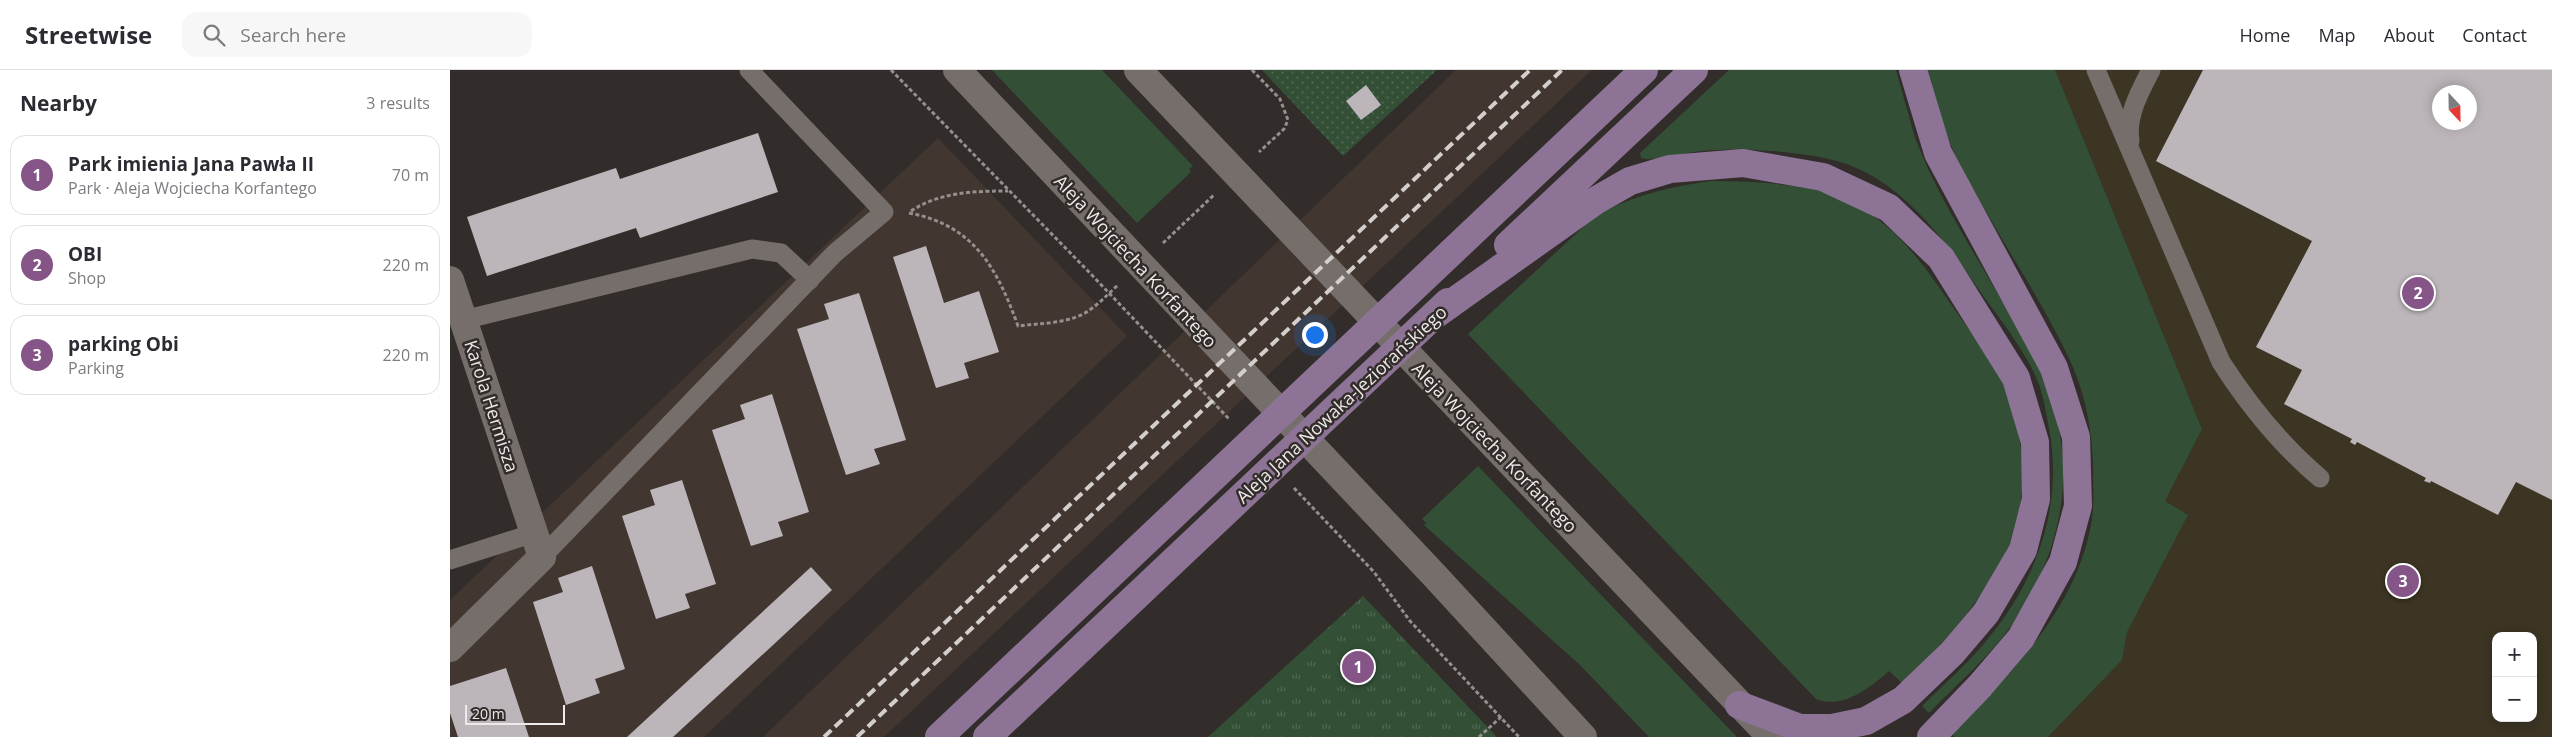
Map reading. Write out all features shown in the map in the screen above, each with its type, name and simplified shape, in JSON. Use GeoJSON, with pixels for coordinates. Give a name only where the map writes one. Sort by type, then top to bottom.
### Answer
{"type":"FeatureCollection","features":[{"type":"Feature","properties":{"kind":"main road","name":"Aleja Wojciecha Korfantego"},"geometry":{"type":"LineString","coordinates":[[957,70],[1404,544],[1583,737]]}},
{"type":"Feature","properties":{"kind":"main road","name":"Aleja Wojciecha Korfantego"},"geometry":{"type":"LineString","coordinates":[[1138,70],[1771,737]]}},
{"type":"Feature","properties":{"kind":"main road","name":"Aleja Jana Nowaka-Jeziorańskiego"},"geometry":{"type":"LineString","coordinates":[[939,737],[1644,70]]}},
{"type":"Feature","properties":{"kind":"main road","name":"Aleja Jana Nowaka-Jeziorańskiego"},"geometry":{"type":"LineString","coordinates":[[987,737],[1694,70]]}},
{"type":"Feature","properties":{"kind":"main road"},"geometry":{"type":"LineString","coordinates":[[1914,70],[1938,153],[2054,368],[2076,437],[2078,506],[2063,562],[2021,638],[1980,686],[1931,737]]}},
{"type":"Feature","properties":{"kind":"main road"},"geometry":{"type":"LineString","coordinates":[[1435,315],[1595,201],[1630,181],[1670,169],[1744,163],[1823,177],[1889,208],[1941,258],[2016,378],[2035,442],[2036,499],[2023,550],[1986,614],[1952,653],[1903,700],[1866,721],[1832,728],[1800,728],[1740,705]]}},
{"type":"Feature","properties":{"kind":"main road","name":"Karola Hermisza"},"geometry":{"type":"LineString","coordinates":[[450,280],[538,545]]}},
{"type":"Feature","properties":{"kind":"main road"},"geometry":{"type":"LineString","coordinates":[[450,648],[538,545]]}},
{"type":"Feature","properties":{"kind":"lane"},"geometry":{"type":"LineString","coordinates":[[450,560],[538,545],[835,254],[884,212],[749,70]]}},
{"type":"Feature","properties":{"kind":"lane"},"geometry":{"type":"LineString","coordinates":[[2096,70],[2221,362],[2237,386],[2298,460],[2320,478]]}},
{"type":"Feature","properties":{"kind":"lane"},"geometry":{"type":"LineString","coordinates":[[2140,171],[2129,134],[2130,122],[2141,89],[2151,70]]}},
{"type":"Feature","properties":{"kind":"lane"},"geometry":{"type":"LineString","coordinates":[[463,320],[752,249],[781,253],[810,280]]}},
{"type":"Feature","properties":{"kind":"path"},"geometry":{"type":"LineString","coordinates":[[891,70],[1088,271]]}},
{"type":"Feature","properties":{"kind":"path"},"geometry":{"type":"LineString","coordinates":[[1252,70],[1280,99],[1288,120],[1284,129],[1256,156]]}},
{"type":"Feature","properties":{"kind":"path"},"geometry":{"type":"LineString","coordinates":[[1155,250],[1220,190]]}},
{"type":"Feature","properties":{"kind":"path"},"geometry":{"type":"LineString","coordinates":[[908,213],[934,199],[956,194],[1009,191]]}},
{"type":"Feature","properties":{"kind":"path"},"geometry":{"type":"LineString","coordinates":[[884,212],[926,216],[951,226],[979,251],[995,272],[1018,326],[1066,319],[1082,314],[1091,310],[1119,283]]}},
{"type":"Feature","properties":{"kind":"path"},"geometry":{"type":"LineString","coordinates":[[1374,572],[1410,621],[1519,737]]}},
{"type":"Feature","properties":{"kind":"path"},"geometry":{"type":"LineString","coordinates":[[1479,737],[1501,717]]}},
{"type":"Feature","properties":{"kind":"shaded area"},"geometry":{"type":"Polygon","coordinates":[[[1456,70],[1592,70],[884,737],[763,737],[1456,70]]]}},
{"type":"Feature","properties":{"kind":"shaded area"},"geometry":{"type":"Polygon","coordinates":[[[2055,70],[2552,70],[2552,737],[2048,737],[2122,660],[2127,632],[2188,515],[2165,501],[2202,429],[2055,70]]]}},
{"type":"Feature","properties":{"kind":"shaded area"},"geometry":{"type":"Polygon","coordinates":[[[938,138],[1127,336],[704,737],[450,737],[450,600],[938,138]]]}},
{"type":"Feature","properties":{"kind":"green space"},"geometry":{"type":"Polygon","coordinates":[[[992,70],[1102,70],[1193,166],[1189,169],[1191,172],[1137,223],[992,70]]]}},
{"type":"Feature","properties":{"kind":"green space"},"geometry":{"type":"Polygon","coordinates":[[[1262,70],[1437,70],[1343,156],[1262,70]]]}},
{"type":"Feature","properties":{"kind":"green space"},"geometry":{"type":"Polygon","coordinates":[[[1729,70],[1896,70],[1915,138],[1936,186],[2032,352],[2053,403],[2061,436],[2063,469],[2061,502],[2055,534],[2045,565],[2030,595],[2003,637],[1929,713],[1922,706],[1960,670],[1999,624],[2016,600],[2040,548],[2048,521],[2053,463],[2050,434],[2041,389],[2029,363],[2014,339],[1945,243],[1914,208],[1878,180],[1858,169],[1837,161],[1788,152],[1717,150],[1654,159],[1641,158],[1640,153],[1729,70]]]}},
{"type":"Feature","properties":{"kind":"green space"},"geometry":{"type":"Polygon","coordinates":[[[1928,70],[2055,70],[2202,429],[2165,501],[2188,515],[2127,632],[2122,660],[2048,737],[1955,737],[1951,733],[1995,689],[2036,641],[2054,616],[2069,589],[2081,560],[2093,514],[2093,465],[2089,422],[2078,379],[2066,352],[1956,157],[1944,129],[1928,70]]]}},
{"type":"Feature","properties":{"kind":"green space"},"geometry":{"type":"Polygon","coordinates":[[[1711,181],[1796,186],[1825,191],[1871,214],[1901,240],[1926,269],[1978,342],[2003,382],[2016,420],[2022,461],[2021,502],[2010,547],[1998,569],[1968,612],[1937,648],[1902,683],[1889,671],[1865,690],[1846,699],[1826,702],[1816,699],[1468,334],[1594,217],[1622,203],[1650,193],[1711,181]]]}},
{"type":"Feature","properties":{"kind":"green space"},"geometry":{"type":"Polygon","coordinates":[[[1478,466],[1737,737],[1649,737],[1580,665],[1424,525],[1426,523],[1422,519],[1478,466]]]}},
{"type":"Feature","properties":{"kind":"green space"},"geometry":{"type":"Polygon","coordinates":[[[1363,596],[1497,737],[1208,737],[1363,596]]]}},
{"type":"Feature","properties":{"kind":"building"},"geometry":{"type":"Polygon","coordinates":[[[2203,70],[2552,70],[2552,500],[2516,482],[2498,515],[2431,481],[2430,483],[2424,481],[2426,478],[2357,442],[2355,445],[2350,442],[2352,439],[2284,404],[2302,370],[2256,347],[2312,241],[2156,161],[2203,70]]]}},
{"type":"Feature","properties":{"kind":"building"},"geometry":{"type":"Polygon","coordinates":[[[1366,85],[1381,105],[1361,120],[1346,101],[1366,85]]]}},
{"type":"Feature","properties":{"kind":"building"},"geometry":{"type":"Polygon","coordinates":[[[758,133],[778,192],[640,238],[636,228],[487,276],[467,217],[616,168],[620,179],[758,133]]]}},
{"type":"Feature","properties":{"kind":"building"},"geometry":{"type":"Polygon","coordinates":[[[926,246],[944,303],[979,291],[999,352],[964,363],[969,378],[936,388],[893,257],[926,246]]]}},
{"type":"Feature","properties":{"kind":"building"},"geometry":{"type":"Polygon","coordinates":[[[859,293],[906,440],[874,449],[880,464],[846,475],[797,329],[829,319],[824,304],[859,293]]]}},
{"type":"Feature","properties":{"kind":"building"},"geometry":{"type":"Polygon","coordinates":[[[772,394],[809,512],[778,522],[783,536],[751,546],[712,430],[745,419],[740,405],[772,394]]]}},
{"type":"Feature","properties":{"kind":"building"},"geometry":{"type":"Polygon","coordinates":[[[682,480],[716,584],[685,594],[690,608],[656,619],[622,516],[655,505],[650,490],[682,480]]]}},
{"type":"Feature","properties":{"kind":"building"},"geometry":{"type":"Polygon","coordinates":[[[592,566],[625,669],[595,679],[600,693],[566,705],[533,602],[563,592],[558,578],[592,566]]]}},
{"type":"Feature","properties":{"kind":"building"},"geometry":{"type":"Polygon","coordinates":[[[811,567],[832,590],[772,646],[673,737],[627,737],[811,567]]]}},
{"type":"Feature","properties":{"kind":"building"},"geometry":{"type":"Polygon","coordinates":[[[506,668],[529,737],[458,737],[450,713],[450,686],[506,668]]]}},
{"type":"Feature","properties":{"kind":"railway"},"geometry":{"type":"LineString","coordinates":[[824,737],[1530,70]]}},
{"type":"Feature","properties":{"kind":"railway"},"geometry":{"type":"LineString","coordinates":[[857,737],[1562,70]]}},
{"type":"Feature","properties":{"kind":"place","name":"OBI"},"geometry":{"type":"Point","coordinates":[2418,293]}},
{"type":"Feature","properties":{"kind":"place","name":"parking Obi"},"geometry":{"type":"Point","coordinates":[2403,581]}},
{"type":"Feature","properties":{"kind":"place","name":"Park imienia Jana Pawła II"},"geometry":{"type":"Point","coordinates":[1358,667]}}]}
